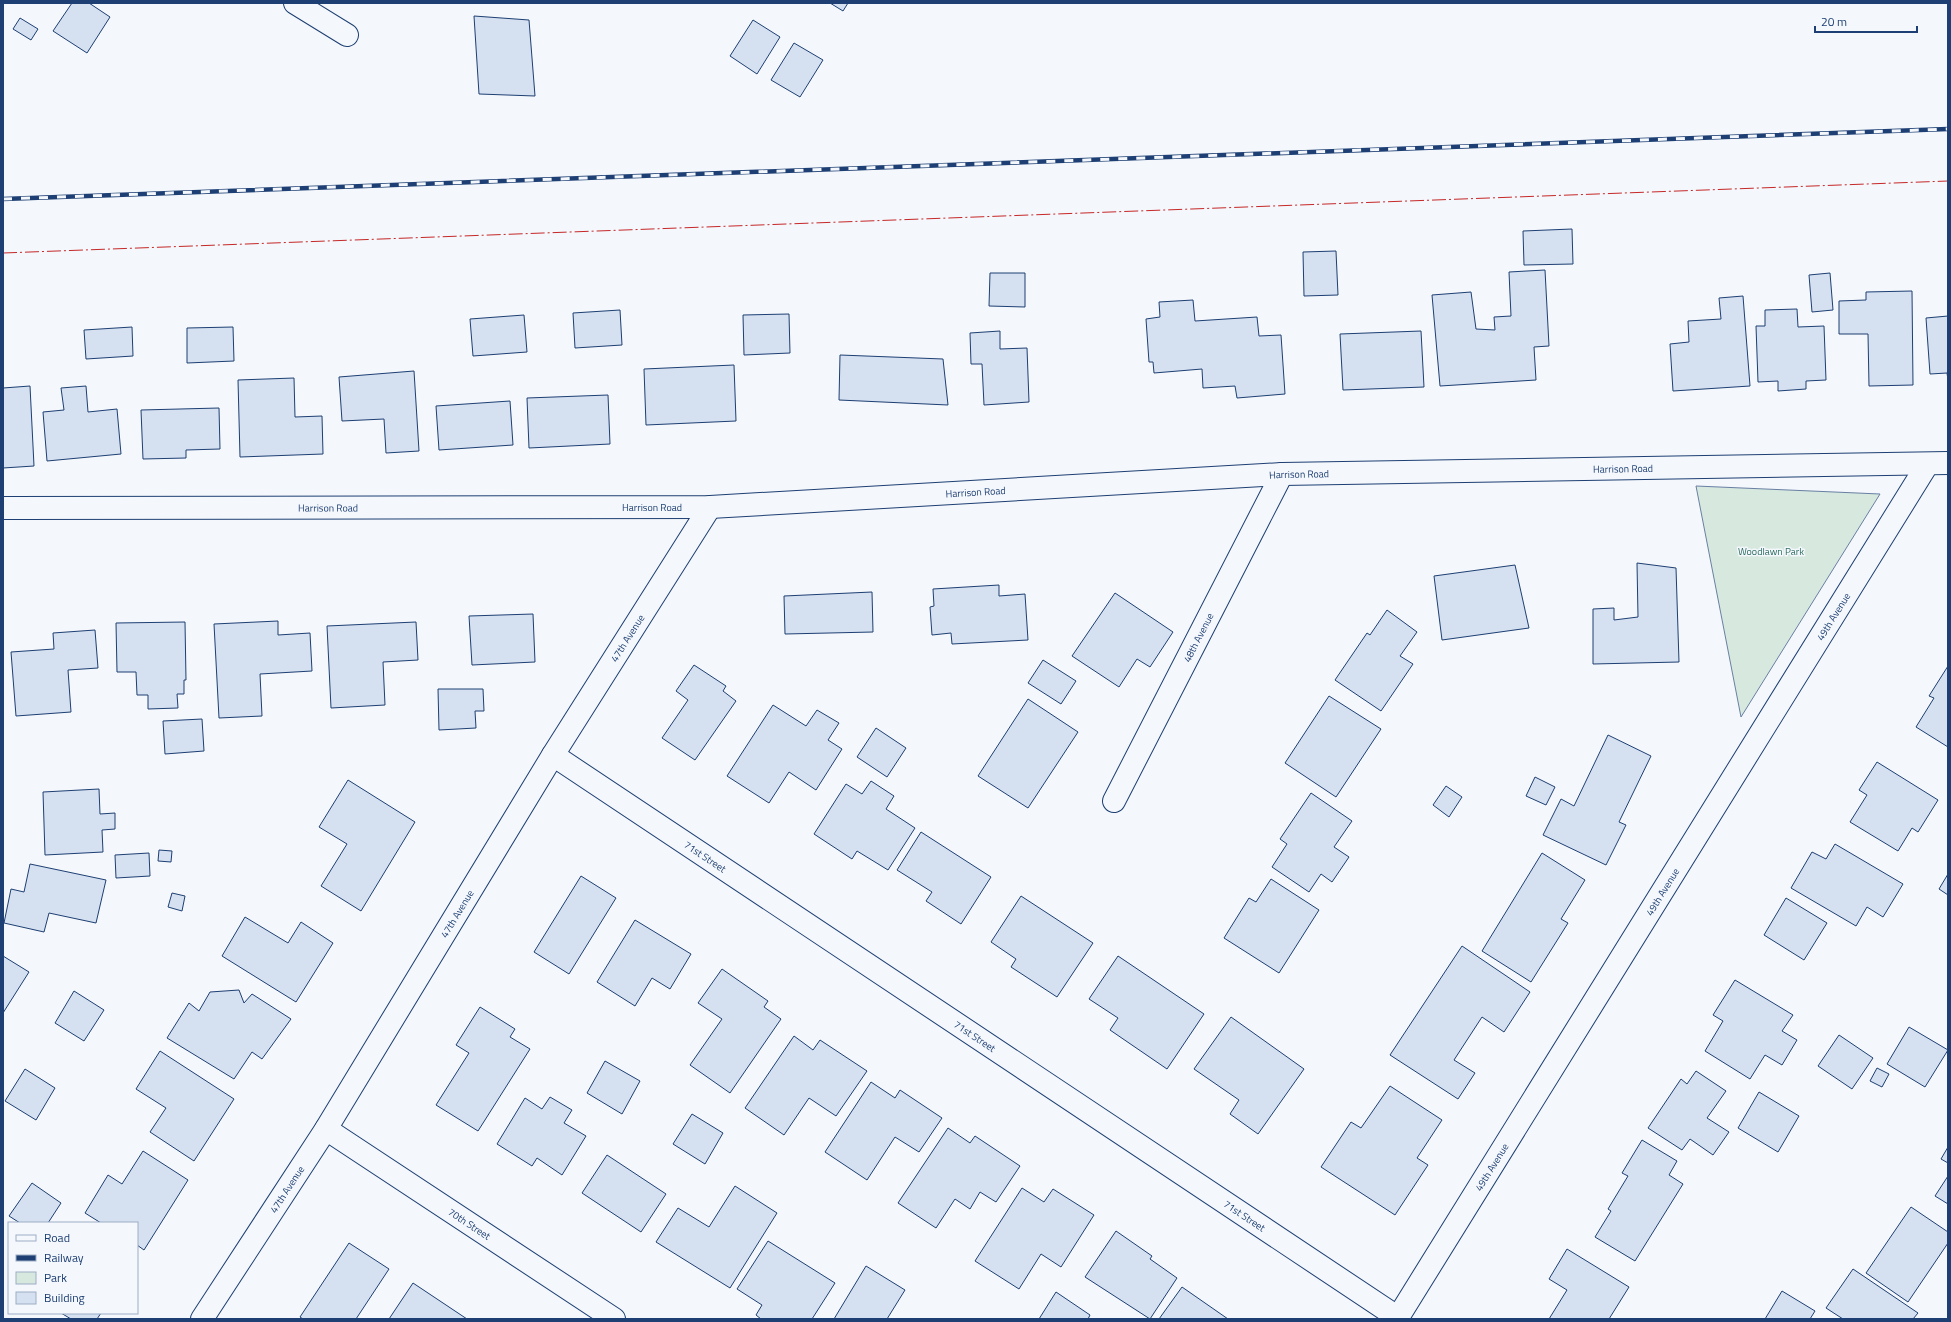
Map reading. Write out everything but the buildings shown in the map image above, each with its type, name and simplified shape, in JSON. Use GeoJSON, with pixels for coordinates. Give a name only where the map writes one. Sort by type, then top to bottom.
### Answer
{"type":"FeatureCollection","features":[{"type":"Feature","properties":{"kind":"street"},"geometry":{"type":"LineString","coordinates":[[295,3],[347,35]]}},
{"type":"Feature","properties":{"kind":"street","name":"Harrison Road"},"geometry":{"type":"LineString","coordinates":[[3,508],[710,507],[1282,474],[1938,464]]}},
{"type":"Feature","properties":{"kind":"street","name":"49th Avenue"},"geometry":{"type":"LineString","coordinates":[[1397,1318],[1938,464]]}},
{"type":"Feature","properties":{"kind":"street","name":"48th Avenue"},"geometry":{"type":"LineString","coordinates":[[1114,801],[1282,474]]}},
{"type":"Feature","properties":{"kind":"street","name":"47th Avenue"},"geometry":{"type":"LineString","coordinates":[[202,1319],[326,1129],[553,755],[710,507]]}},
{"type":"Feature","properties":{"kind":"street","name":"71st Street"},"geometry":{"type":"LineString","coordinates":[[553,755],[1397,1318]]}},
{"type":"Feature","properties":{"kind":"street","name":"70th Street"},"geometry":{"type":"LineString","coordinates":[[326,1129],[614,1319]]}},
{"type":"Feature","properties":{"kind":"green space","name":"Woodlawn Park"},"geometry":{"type":"Polygon","coordinates":[[[1696,486],[1880,494],[1741,717],[1696,486]]]}},
{"type":"Feature","properties":{"kind":"railway"},"geometry":{"type":"LineString","coordinates":[[3,199],[1948,129]]}},
{"type":"Feature","properties":{"kind":"power"},"geometry":{"type":"LineString","coordinates":[[3,253],[1948,181]]}}]}
